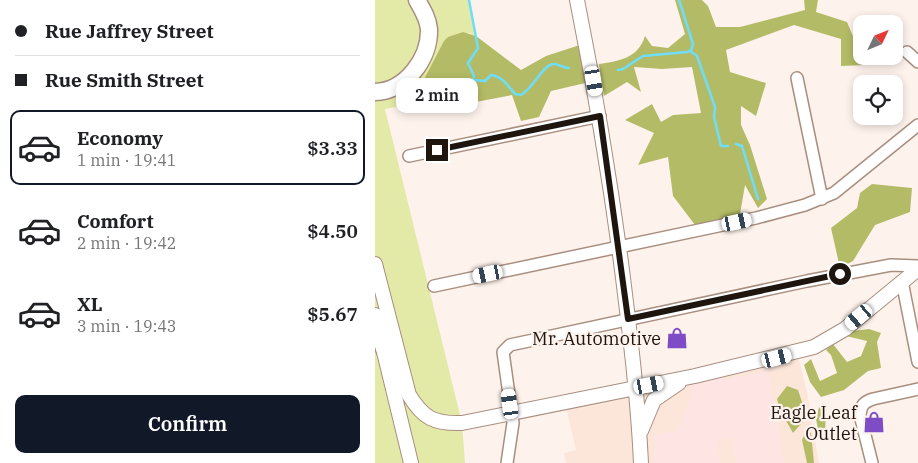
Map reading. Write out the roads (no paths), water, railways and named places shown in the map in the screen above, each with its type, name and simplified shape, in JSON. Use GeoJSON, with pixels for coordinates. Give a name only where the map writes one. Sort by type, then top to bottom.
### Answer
{"type":"FeatureCollection","features":[{"type":"Feature","properties":{"kind":"highway"},"geometry":{"type":"LineString","coordinates":[[375,92],[393,87],[406,80],[423,58],[429,28],[424,12],[417,0]]}},
{"type":"Feature","properties":{"kind":"highway"},"geometry":{"type":"LineString","coordinates":[[375,323],[385,351]]}},
{"type":"Feature","properties":{"kind":"main road"},"geometry":{"type":"LineString","coordinates":[[577,0],[600,116],[618,246],[637,388],[641,463]]}},
{"type":"Feature","properties":{"kind":"main road"},"geometry":{"type":"LineString","coordinates":[[375,264],[409,395],[417,408],[436,421],[448,424],[512,414],[695,376],[814,347],[845,329],[918,267]]}},
{"type":"Feature","properties":{"kind":"main road"},"geometry":{"type":"LineString","coordinates":[[375,315],[411,463]]}},
{"type":"Feature","properties":{"kind":"main road"},"geometry":{"type":"LineString","coordinates":[[640,434],[654,400],[669,388],[695,376]]}},
{"type":"Feature","properties":{"kind":"street"},"geometry":{"type":"LineString","coordinates":[[907,52],[918,62]]}},
{"type":"Feature","properties":{"kind":"street"},"geometry":{"type":"LineString","coordinates":[[797,78],[822,199]]}},
{"type":"Feature","properties":{"kind":"street"},"geometry":{"type":"LineString","coordinates":[[409,156],[600,116]]}},
{"type":"Feature","properties":{"kind":"street"},"geometry":{"type":"LineString","coordinates":[[434,286],[755,218],[822,199],[835,194],[918,125]]}},
{"type":"Feature","properties":{"kind":"street"},"geometry":{"type":"LineString","coordinates":[[507,463],[513,423],[503,356],[505,349],[510,345],[891,265],[918,267]]}},
{"type":"Feature","properties":{"kind":"street"},"geometry":{"type":"LineString","coordinates":[[902,281],[918,362]]}},
{"type":"Feature","properties":{"kind":"street"},"geometry":{"type":"LineString","coordinates":[[872,463],[860,415],[861,407],[866,401],[918,389]]}},
{"type":"Feature","properties":{"kind":"waterway"},"geometry":{"type":"LineString","coordinates":[[469,0],[478,48],[468,63],[474,76],[473,80]]}},
{"type":"Feature","properties":{"kind":"waterway"},"geometry":{"type":"LineString","coordinates":[[618,70],[623,69],[643,56],[691,50],[693,44],[679,0]]}},
{"type":"Feature","properties":{"kind":"waterway"},"geometry":{"type":"LineString","coordinates":[[690,51],[697,56],[715,107],[714,117],[721,146],[728,146]]}},
{"type":"Feature","properties":{"kind":"waterway"},"geometry":{"type":"LineString","coordinates":[[426,93],[441,97],[461,84],[473,80],[485,81],[491,75],[502,79],[515,94],[521,95],[530,88],[550,65],[556,64],[569,68]]}},
{"type":"Feature","properties":{"kind":"waterway"},"geometry":{"type":"LineString","coordinates":[[736,144],[742,146],[758,199]]}},
{"type":"Feature","properties":{"kind":"place","name":"Mr. Automotive"},"geometry":{"type":"Point","coordinates":[677,338]}},
{"type":"Feature","properties":{"kind":"place","name":"Eagle Leaf Outlet"},"geometry":{"type":"Point","coordinates":[874,422]}}]}
